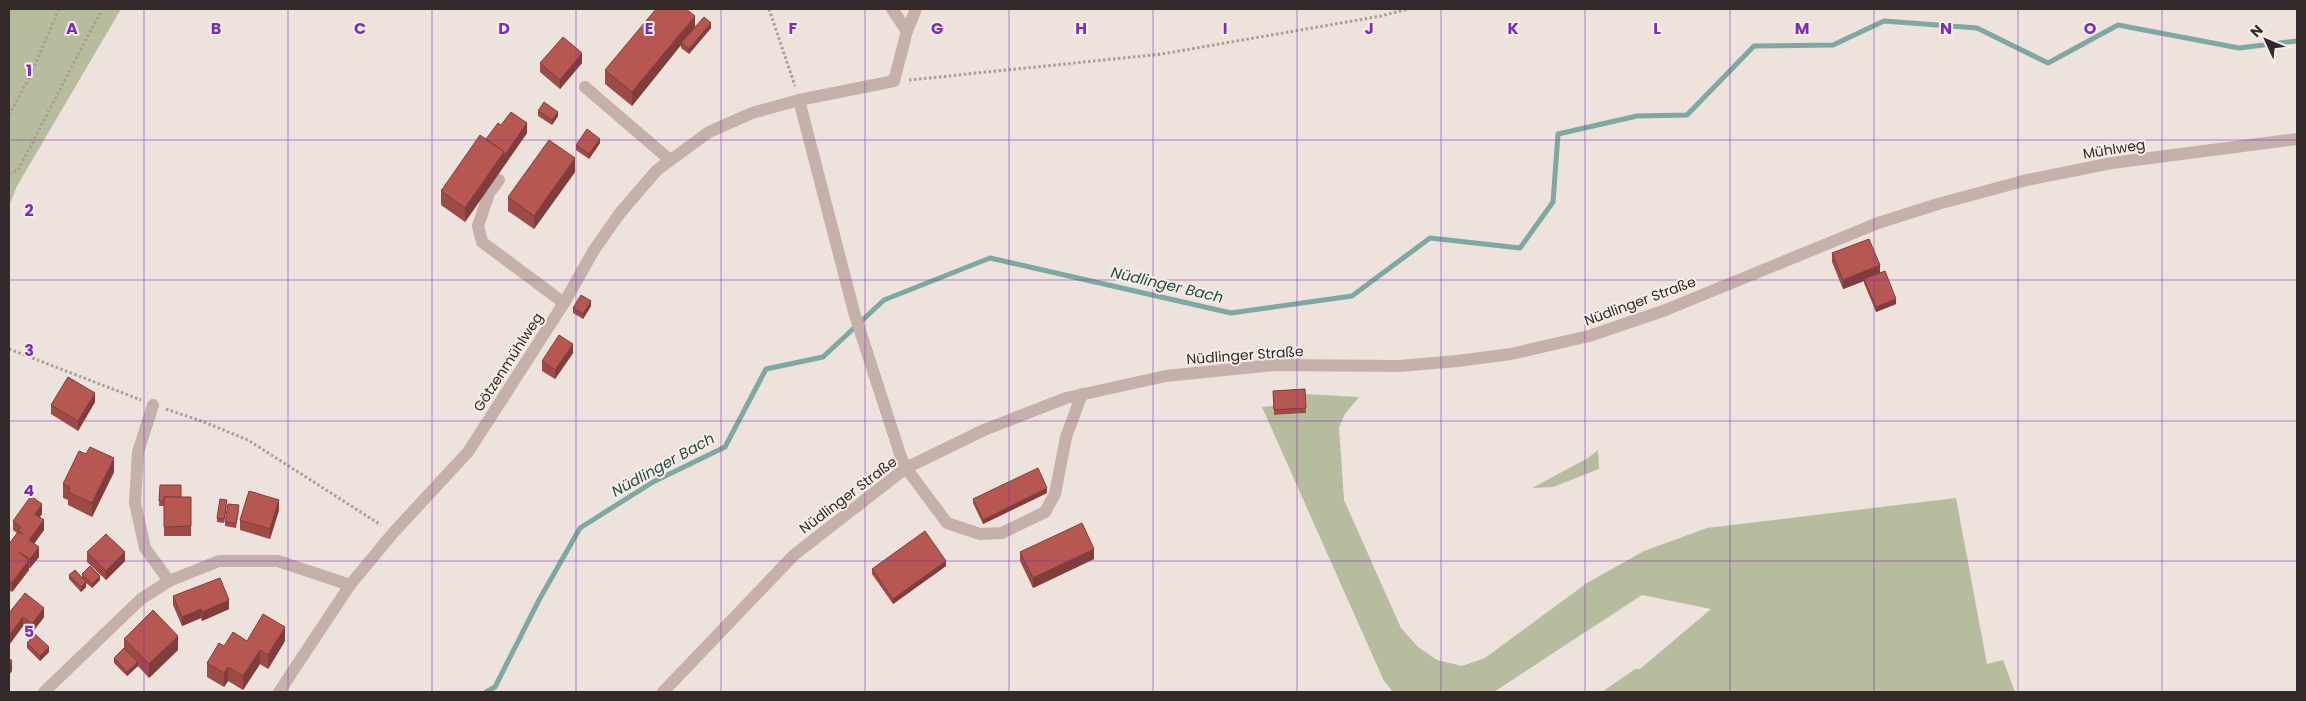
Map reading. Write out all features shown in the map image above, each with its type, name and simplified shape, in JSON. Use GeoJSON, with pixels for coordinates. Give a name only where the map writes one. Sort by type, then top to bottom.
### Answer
{"type":"FeatureCollection","features":[{"type":"Feature","properties":{"kind":"street"},"geometry":{"type":"LineString","coordinates":[[892,9],[907,31]]}},
{"type":"Feature","properties":{"kind":"street"},"geometry":{"type":"LineString","coordinates":[[894,82],[907,31],[916,9]]}},
{"type":"Feature","properties":{"kind":"street","name":"Götzenmühlweg"},"geometry":{"type":"LineString","coordinates":[[279,692],[350,585],[393,533],[468,452],[564,303],[594,250],[620,213],[657,170],[709,132],[752,113],[799,100],[894,82]]}},
{"type":"Feature","properties":{"kind":"street"},"geometry":{"type":"LineString","coordinates":[[585,87],[670,160]]}},
{"type":"Feature","properties":{"kind":"street"},"geometry":{"type":"LineString","coordinates":[[799,100],[854,312],[906,468],[947,523],[980,534],[1002,533],[1045,512],[1056,494],[1066,437],[1082,394]]}},
{"type":"Feature","properties":{"kind":"street","name":"Mühlweg"},"geometry":{"type":"LineString","coordinates":[[1938,204],[2027,180],[2112,163],[2297,139]]}},
{"type":"Feature","properties":{"kind":"street"},"geometry":{"type":"LineString","coordinates":[[500,180],[489,193],[478,226],[482,242],[564,303]]}},
{"type":"Feature","properties":{"kind":"street","name":"Nüdlinger Straße"},"geometry":{"type":"LineString","coordinates":[[663,692],[794,554],[906,468],[984,430],[1066,398],[1166,376],[1264,366],[1399,366],[1512,354],[1589,336],[1663,311],[1878,223],[1938,204]]}},
{"type":"Feature","properties":{"kind":"street"},"geometry":{"type":"LineString","coordinates":[[153,405],[138,452],[135,503],[145,548],[169,581]]}},
{"type":"Feature","properties":{"kind":"street"},"geometry":{"type":"LineString","coordinates":[[44,692],[141,599],[169,581],[219,561],[278,561],[350,585]]}},
{"type":"Feature","properties":{"kind":"path"},"geometry":{"type":"LineString","coordinates":[[9,115],[30,76],[59,9]]}},
{"type":"Feature","properties":{"kind":"path"},"geometry":{"type":"LineString","coordinates":[[9,174],[18,170],[102,9]]}},
{"type":"Feature","properties":{"kind":"path"},"geometry":{"type":"LineString","coordinates":[[769,9],[799,100]]}},
{"type":"Feature","properties":{"kind":"path"},"geometry":{"type":"LineString","coordinates":[[894,82],[1162,54],[1381,16],[1408,9]]}},
{"type":"Feature","properties":{"kind":"path"},"geometry":{"type":"LineString","coordinates":[[9,349],[248,440],[393,533]]}},
{"type":"Feature","properties":{"kind":"green space"},"geometry":{"type":"Polygon","coordinates":[[[9,9],[121,9],[17,186],[9,206],[9,9]]]}},
{"type":"Feature","properties":{"kind":"green space"},"geometry":{"type":"Polygon","coordinates":[[[1305,394],[1359,397],[1345,414],[1339,427],[1344,500],[1401,628],[1418,647],[1437,660],[1462,666],[1485,658],[1587,583],[1644,551],[1707,528],[1956,498],[1987,664],[2003,660],[2015,692],[1602,692],[1635,669],[1640,669],[1711,609],[1642,595],[1494,692],[1393,692],[1384,681],[1262,407],[1273,406],[1274,415],[1305,413],[1305,394]]]}},
{"type":"Feature","properties":{"kind":"green space"},"geometry":{"type":"Polygon","coordinates":[[[1598,450],[1599,469],[1553,487],[1532,488],[1588,458],[1598,450]]]}},
{"type":"Feature","properties":{"kind":"building"},"geometry":{"type":"Polygon","coordinates":[[[656,9],[686,9],[695,16],[632,92],[605,70],[656,9]]]}},
{"type":"Feature","properties":{"kind":"building"},"geometry":{"type":"Polygon","coordinates":[[[704,17],[711,23],[689,49],[681,43],[704,17]]]}},
{"type":"Feature","properties":{"kind":"building"},"geometry":{"type":"Polygon","coordinates":[[[563,37],[582,53],[560,80],[540,63],[563,37]]]}},
{"type":"Feature","properties":{"kind":"building"},"geometry":{"type":"Polygon","coordinates":[[[544,102],[558,112],[552,120],[538,111],[544,102]]]}},
{"type":"Feature","properties":{"kind":"building"},"geometry":{"type":"Polygon","coordinates":[[[511,112],[527,123],[504,156],[504,152],[486,139],[498,123],[501,125],[511,112]]]}},
{"type":"Feature","properties":{"kind":"building"},"geometry":{"type":"Polygon","coordinates":[[[587,129],[600,139],[589,154],[576,145],[587,129]]]}},
{"type":"Feature","properties":{"kind":"building"},"geometry":{"type":"Polygon","coordinates":[[[480,135],[504,152],[465,208],[441,191],[480,135]]]}},
{"type":"Feature","properties":{"kind":"building"},"geometry":{"type":"Polygon","coordinates":[[[549,140],[575,158],[534,216],[508,197],[549,140]]]}},
{"type":"Feature","properties":{"kind":"building"},"geometry":{"type":"Polygon","coordinates":[[[1869,239],[1880,265],[1843,280],[1832,253],[1869,239]]]}},
{"type":"Feature","properties":{"kind":"building"},"geometry":{"type":"Polygon","coordinates":[[[1885,271],[1896,299],[1876,307],[1864,279],[1885,271]]]}},
{"type":"Feature","properties":{"kind":"building"},"geometry":{"type":"Polygon","coordinates":[[[581,295],[591,301],[583,314],[573,308],[581,295]]]}},
{"type":"Feature","properties":{"kind":"building"},"geometry":{"type":"Polygon","coordinates":[[[559,335],[573,344],[555,370],[542,361],[559,335]]]}},
{"type":"Feature","properties":{"kind":"building"},"geometry":{"type":"Polygon","coordinates":[[[68,377],[95,393],[78,421],[51,405],[68,377]]]}},
{"type":"Feature","properties":{"kind":"building"},"geometry":{"type":"Polygon","coordinates":[[[1305,389],[1306,408],[1274,410],[1273,391],[1305,389]]]}},
{"type":"Feature","properties":{"kind":"building"},"geometry":{"type":"Polygon","coordinates":[[[90,447],[114,458],[92,503],[68,492],[70,487],[63,484],[79,451],[86,454],[90,447]]]}},
{"type":"Feature","properties":{"kind":"building"},"geometry":{"type":"Polygon","coordinates":[[[1038,468],[1047,488],[983,520],[973,499],[1038,468]]]}},
{"type":"Feature","properties":{"kind":"building"},"geometry":{"type":"Polygon","coordinates":[[[160,485],[181,485],[181,497],[164,497],[164,501],[159,501],[160,485]]]}},
{"type":"Feature","properties":{"kind":"building"},"geometry":{"type":"Polygon","coordinates":[[[249,491],[279,500],[270,529],[240,520],[249,491]]]}},
{"type":"Feature","properties":{"kind":"building"},"geometry":{"type":"Polygon","coordinates":[[[31,496],[42,504],[35,514],[44,520],[29,540],[39,547],[30,559],[19,552],[29,560],[12,583],[9,581],[9,544],[18,532],[23,534],[18,531],[21,527],[13,521],[31,496]]]}},
{"type":"Feature","properties":{"kind":"building"},"geometry":{"type":"Polygon","coordinates":[[[164,497],[191,497],[191,526],[164,527],[164,497]]]}},
{"type":"Feature","properties":{"kind":"building"},"geometry":{"type":"Polygon","coordinates":[[[220,499],[227,500],[224,519],[217,518],[220,499]]]}},
{"type":"Feature","properties":{"kind":"building"},"geometry":{"type":"Polygon","coordinates":[[[228,504],[239,505],[236,523],[225,522],[228,504]]]}},
{"type":"Feature","properties":{"kind":"building"},"geometry":{"type":"Polygon","coordinates":[[[1082,523],[1094,549],[1033,578],[1020,552],[1082,523]]]}},
{"type":"Feature","properties":{"kind":"building"},"geometry":{"type":"Polygon","coordinates":[[[925,531],[946,561],[893,599],[872,569],[925,531]]]}},
{"type":"Feature","properties":{"kind":"building"},"geometry":{"type":"Polygon","coordinates":[[[106,534],[125,552],[106,571],[87,552],[106,534]]]}},
{"type":"Feature","properties":{"kind":"building"},"geometry":{"type":"Polygon","coordinates":[[[90,566],[100,576],[92,584],[82,574],[90,566]]]}},
{"type":"Feature","properties":{"kind":"building"},"geometry":{"type":"Polygon","coordinates":[[[75,570],[86,582],[81,587],[69,575],[75,570]]]}},
{"type":"Feature","properties":{"kind":"building"},"geometry":{"type":"Polygon","coordinates":[[[220,578],[229,600],[202,612],[201,609],[182,617],[173,596],[220,578]]]}},
{"type":"Feature","properties":{"kind":"building"},"geometry":{"type":"Polygon","coordinates":[[[25,593],[44,608],[32,624],[23,617],[9,636],[9,613],[25,593]]]}},
{"type":"Feature","properties":{"kind":"building"},"geometry":{"type":"Polygon","coordinates":[[[153,610],[178,636],[149,664],[124,639],[153,610]]]}},
{"type":"Feature","properties":{"kind":"building"},"geometry":{"type":"Polygon","coordinates":[[[263,614],[285,627],[268,655],[260,650],[243,676],[228,667],[224,673],[207,663],[219,643],[224,646],[233,632],[247,641],[263,614]]]}},
{"type":"Feature","properties":{"kind":"building"},"geometry":{"type":"Polygon","coordinates":[[[35,634],[49,647],[40,656],[27,643],[35,634]]]}},
{"type":"Feature","properties":{"kind":"building"},"geometry":{"type":"Polygon","coordinates":[[[124,648],[138,662],[127,672],[114,658],[124,648]]]}},
{"type":"Feature","properties":{"kind":"waterway","name":"Nüdlinger Bach"},"geometry":{"type":"LineString","coordinates":[[486,692],[495,687],[539,600],[580,528],[653,482],[725,447],[766,369],[823,357],[884,300],[990,258],[1231,313],[1352,296],[1430,238],[1520,248],[1553,202],[1558,134],[1637,116],[1687,115],[1754,46],[1833,45],[1884,21],[1977,28],[2048,63],[2118,25],[2239,48],[2297,41]]}}]}
